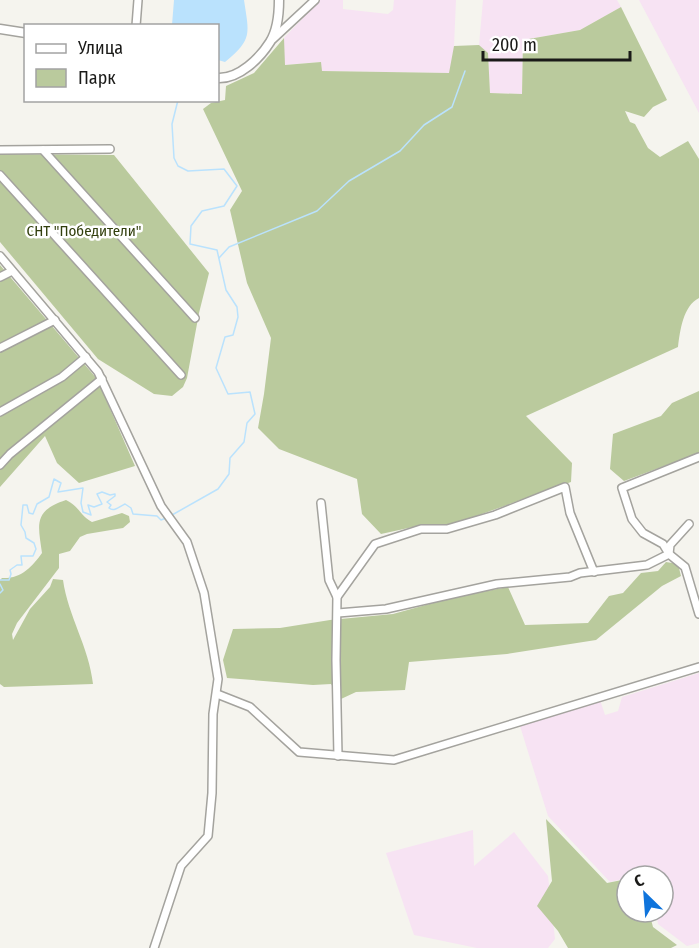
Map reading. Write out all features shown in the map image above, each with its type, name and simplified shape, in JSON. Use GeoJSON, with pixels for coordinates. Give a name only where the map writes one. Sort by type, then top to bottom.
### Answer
{"type":"FeatureCollection","features":[{"type":"Feature","properties":{"kind":"main road"},"geometry":{"type":"LineString","coordinates":[[219,78],[238,73],[254,61],[271,40],[279,12],[279,0]]}},
{"type":"Feature","properties":{"kind":"main road"},"geometry":{"type":"LineString","coordinates":[[0,29],[24,33]]}},
{"type":"Feature","properties":{"kind":"street"},"geometry":{"type":"LineString","coordinates":[[136,24],[138,0]]}},
{"type":"Feature","properties":{"kind":"street"},"geometry":{"type":"LineString","coordinates":[[271,40],[315,0]]}},
{"type":"Feature","properties":{"kind":"street"},"geometry":{"type":"LineString","coordinates":[[0,150],[110,149]]}},
{"type":"Feature","properties":{"kind":"street"},"geometry":{"type":"LineString","coordinates":[[43,150],[195,318]]}},
{"type":"Feature","properties":{"kind":"street"},"geometry":{"type":"LineString","coordinates":[[0,175],[181,375]]}},
{"type":"Feature","properties":{"kind":"street"},"geometry":{"type":"LineString","coordinates":[[0,256],[102,379],[165,512],[187,542],[204,593],[217,662],[208,836],[181,866],[154,948]]}},
{"type":"Feature","properties":{"kind":"street"},"geometry":{"type":"LineString","coordinates":[[0,277],[12,271]]}},
{"type":"Feature","properties":{"kind":"street"},"geometry":{"type":"LineString","coordinates":[[0,348],[55,320]]}},
{"type":"Feature","properties":{"kind":"street"},"geometry":{"type":"LineString","coordinates":[[0,412],[62,377],[86,357]]}},
{"type":"Feature","properties":{"kind":"street"},"geometry":{"type":"LineString","coordinates":[[0,465],[10,454],[102,379]]}},
{"type":"Feature","properties":{"kind":"street"},"geometry":{"type":"LineString","coordinates":[[699,457],[622,488],[632,519],[643,533],[663,544],[669,554],[685,567],[699,614]]}},
{"type":"Feature","properties":{"kind":"street"},"geometry":{"type":"LineString","coordinates":[[337,597],[375,544],[422,529],[447,529],[495,515],[565,487],[570,513],[594,572]]}},
{"type":"Feature","properties":{"kind":"street"},"geometry":{"type":"LineString","coordinates":[[321,503],[329,580],[337,597],[338,756]]}},
{"type":"Feature","properties":{"kind":"street"},"geometry":{"type":"LineString","coordinates":[[669,554],[670,545],[689,524]]}},
{"type":"Feature","properties":{"kind":"street"},"geometry":{"type":"LineString","coordinates":[[338,613],[386,609],[497,584],[570,577],[580,573],[647,565],[669,554]]}},
{"type":"Feature","properties":{"kind":"street"},"geometry":{"type":"LineString","coordinates":[[217,694],[250,707],[299,752],[394,760],[699,667]]}},
{"type":"Feature","properties":{"kind":"shaded area"},"geometry":{"type":"Polygon","coordinates":[[[320,0],[343,0],[343,9],[388,14],[393,10],[394,0],[456,0],[450,73],[321,71],[320,62],[284,65],[284,38],[320,0]]]}},
{"type":"Feature","properties":{"kind":"shaded area"},"geometry":{"type":"Polygon","coordinates":[[[483,0],[617,0],[621,7],[580,30],[523,40],[522,94],[490,93],[488,54],[479,45],[483,0]]]}},
{"type":"Feature","properties":{"kind":"shaded area"},"geometry":{"type":"Polygon","coordinates":[[[639,0],[699,0],[699,113],[639,0]]]}},
{"type":"Feature","properties":{"kind":"shaded area"},"geometry":{"type":"Polygon","coordinates":[[[699,673],[699,943],[687,946],[658,924],[675,924],[675,864],[615,864],[615,881],[610,882],[548,816],[520,726],[600,700],[605,715],[618,711],[622,697],[699,673]]]}},
{"type":"Feature","properties":{"kind":"shaded area"},"geometry":{"type":"Polygon","coordinates":[[[473,830],[474,866],[514,832],[548,876],[555,939],[548,948],[477,948],[414,935],[386,853],[473,830]]]}},
{"type":"Feature","properties":{"kind":"green space"},"geometry":{"type":"Polygon","coordinates":[[[621,7],[667,100],[653,107],[644,117],[625,111],[630,122],[635,124],[648,148],[660,157],[688,141],[699,159],[699,298],[686,313],[678,347],[526,416],[572,463],[571,482],[454,524],[422,525],[381,534],[362,514],[357,479],[279,449],[258,428],[271,338],[247,283],[230,210],[242,191],[203,109],[211,103],[225,100],[226,86],[254,73],[284,38],[285,65],[321,62],[322,71],[449,73],[454,46],[479,45],[488,53],[490,93],[522,94],[523,40],[580,30],[621,7]]]}},
{"type":"Feature","properties":{"kind":"green space","name":"СНТ \"Победители\""},"geometry":{"type":"Polygon","coordinates":[[[0,154],[114,155],[209,273],[187,378],[183,387],[172,396],[154,394],[98,359],[0,242],[0,154]]]}},
{"type":"Feature","properties":{"kind":"green space"},"geometry":{"type":"Polygon","coordinates":[[[0,265],[97,379],[135,466],[79,483],[57,463],[45,436],[0,487],[0,265]]]}},
{"type":"Feature","properties":{"kind":"green space"},"geometry":{"type":"Polygon","coordinates":[[[699,391],[699,453],[624,481],[610,469],[613,434],[661,416],[672,403],[699,391]]]}},
{"type":"Feature","properties":{"kind":"green space"},"geometry":{"type":"Polygon","coordinates":[[[66,500],[92,522],[122,513],[129,516],[130,522],[123,528],[80,537],[70,551],[59,554],[59,568],[17,623],[12,634],[13,640],[30,609],[50,587],[53,579],[63,580],[69,606],[91,670],[93,684],[4,687],[0,684],[0,580],[20,574],[38,558],[42,553],[39,534],[40,520],[48,509],[66,500]]]}},
{"type":"Feature","properties":{"kind":"green space"},"geometry":{"type":"Polygon","coordinates":[[[666,562],[678,564],[681,576],[662,586],[596,640],[507,654],[409,662],[405,690],[356,692],[341,699],[331,684],[313,685],[227,678],[223,660],[233,629],[280,628],[393,614],[455,597],[508,587],[525,625],[588,623],[609,596],[623,593],[641,573],[658,571],[666,562]]]}},
{"type":"Feature","properties":{"kind":"green space"},"geometry":{"type":"Polygon","coordinates":[[[546,819],[607,883],[615,881],[615,924],[652,924],[677,945],[671,948],[568,948],[558,931],[537,906],[552,881],[546,819]]]}},
{"type":"Feature","properties":{"kind":"water"},"geometry":{"type":"Polygon","coordinates":[[[174,0],[244,0],[248,28],[245,41],[225,62],[219,60],[219,24],[172,24],[174,0]]]}},
{"type":"Feature","properties":{"kind":"waterway"},"geometry":{"type":"LineString","coordinates":[[219,258],[229,247],[317,211],[349,181],[400,151],[424,125],[452,107],[465,71]]}},
{"type":"Feature","properties":{"kind":"waterway"},"geometry":{"type":"LineString","coordinates":[[172,515],[218,489],[229,474],[230,458],[244,442],[247,423],[255,414],[250,392],[228,394],[216,368],[225,337],[233,335],[238,317],[237,307],[226,290],[217,250],[190,244],[191,226],[202,211],[224,206],[237,186],[224,169],[188,171],[178,166],[174,158],[172,124],[178,102]]}},
{"type":"Feature","properties":{"kind":"waterway"},"geometry":{"type":"LineString","coordinates":[[0,580],[9,580],[10,570],[17,565],[22,565],[21,556],[33,556],[36,549],[34,543],[26,538],[21,525],[23,505],[27,505],[29,513],[33,514],[37,504],[49,497],[54,479],[61,483],[58,492],[83,488],[81,503],[83,512],[91,515],[88,505],[94,507],[102,504],[97,494],[102,492],[115,494],[107,502],[111,505],[109,508],[111,509],[117,509],[125,504],[131,508],[133,514],[157,516],[161,520],[166,518]]}},
{"type":"Feature","properties":{"kind":"waterway"},"geometry":{"type":"LineString","coordinates":[[0,584],[3,590],[0,593]]}}]}
